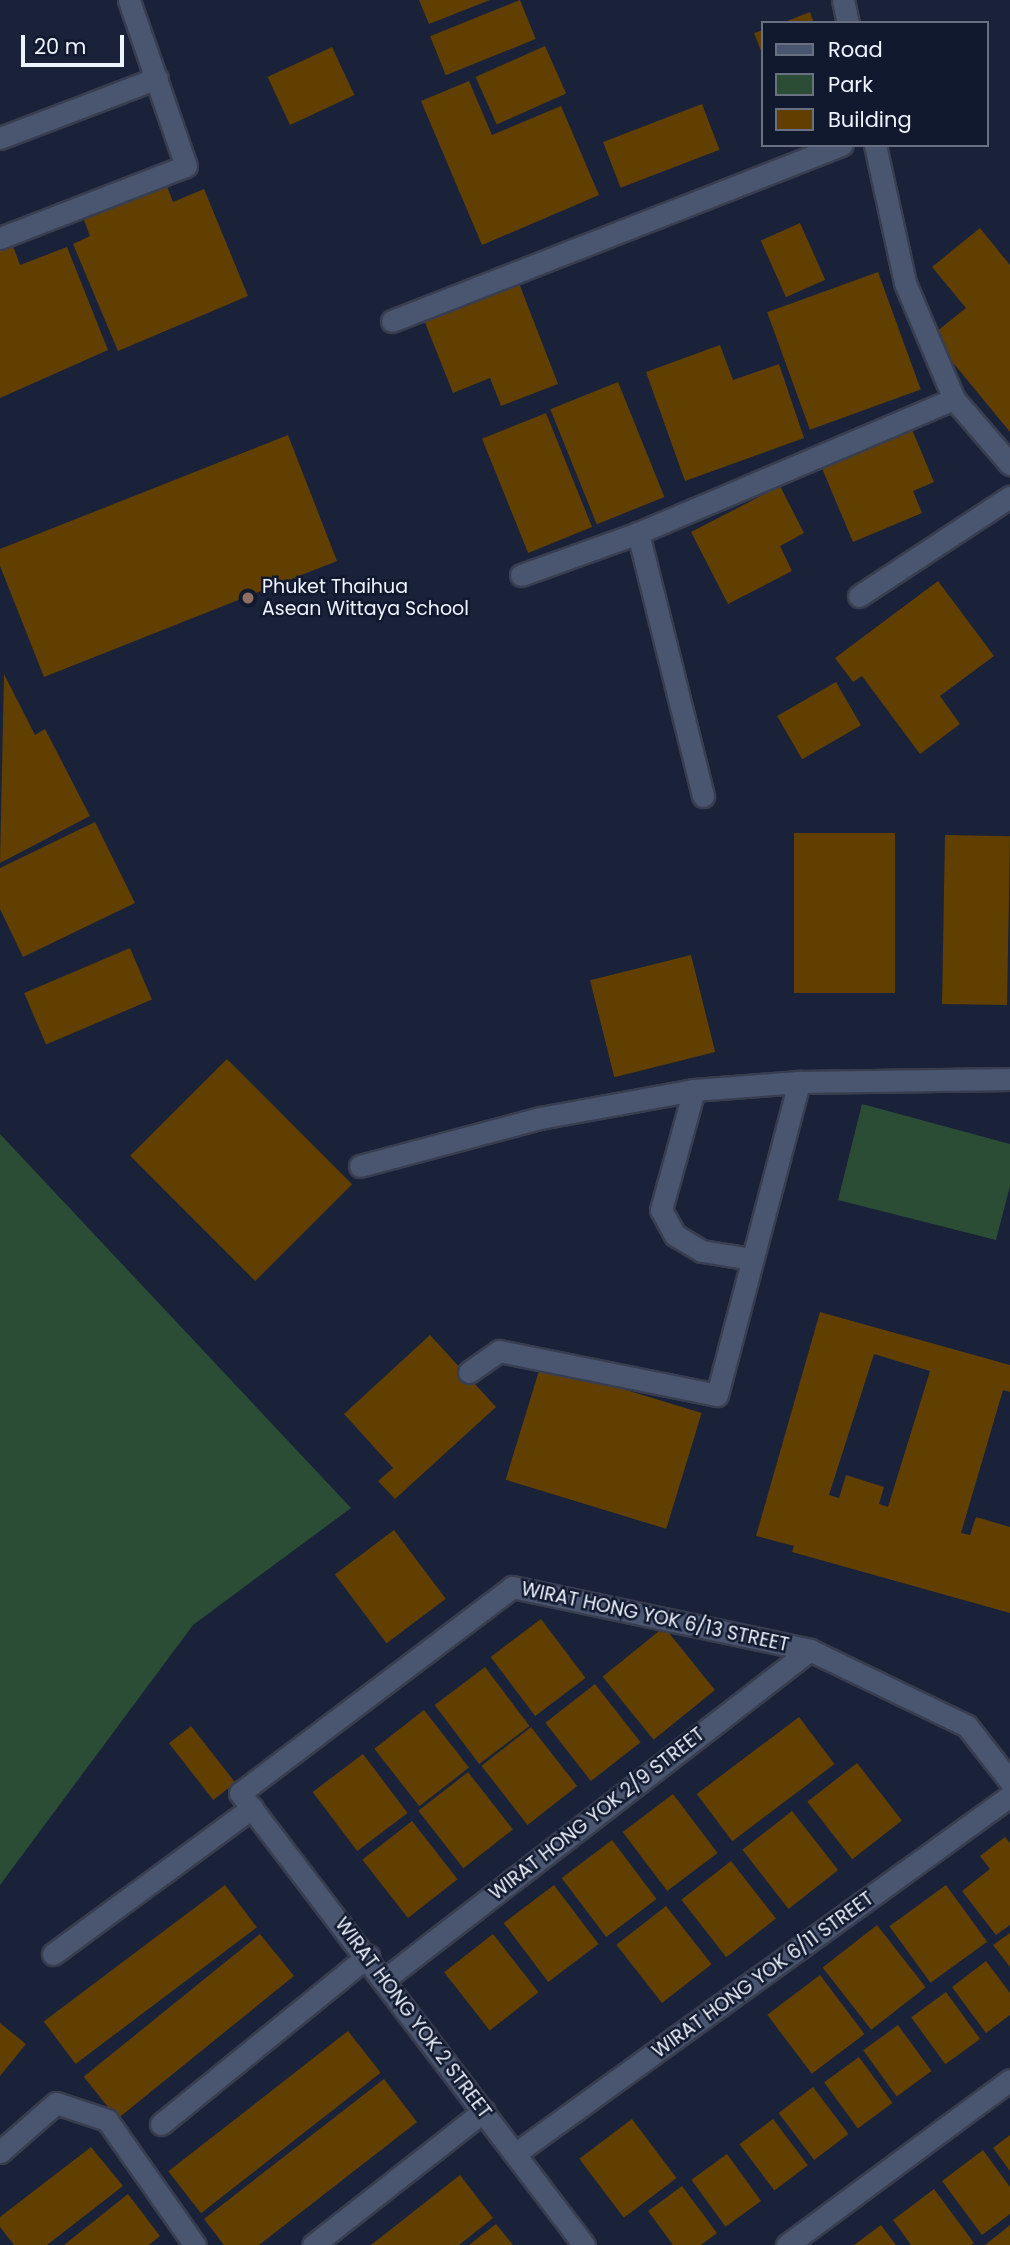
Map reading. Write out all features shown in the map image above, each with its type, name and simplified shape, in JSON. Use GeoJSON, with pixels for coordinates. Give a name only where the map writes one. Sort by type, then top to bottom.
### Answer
{"type":"FeatureCollection","features":[{"type":"Feature","properties":{"kind":"street"},"geometry":{"type":"LineString","coordinates":[[0,237],[186,166],[129,0]]}},
{"type":"Feature","properties":{"kind":"street"},"geometry":{"type":"LineString","coordinates":[[843,0],[848,21]]}},
{"type":"Feature","properties":{"kind":"street"},"geometry":{"type":"LineString","coordinates":[[0,138],[157,78]]}},
{"type":"Feature","properties":{"kind":"street"},"geometry":{"type":"LineString","coordinates":[[392,321],[837,147]]}},
{"type":"Feature","properties":{"kind":"street"},"geometry":{"type":"LineString","coordinates":[[874,147],[905,284],[954,399],[1010,464]]}},
{"type":"Feature","properties":{"kind":"street"},"geometry":{"type":"LineString","coordinates":[[521,575],[638,533],[954,399]]}},
{"type":"Feature","properties":{"kind":"street"},"geometry":{"type":"LineString","coordinates":[[859,596],[1010,497]]}},
{"type":"Feature","properties":{"kind":"street"},"geometry":{"type":"LineString","coordinates":[[638,533],[703,796]]}},
{"type":"Feature","properties":{"kind":"street"},"geometry":{"type":"LineString","coordinates":[[360,1166],[540,1118],[694,1090],[799,1082],[1010,1079]]}},
{"type":"Feature","properties":{"kind":"street"},"geometry":{"type":"LineString","coordinates":[[469,1372],[499,1350],[717,1395],[799,1082]]}},
{"type":"Feature","properties":{"kind":"street"},"geometry":{"type":"LineString","coordinates":[[694,1090],[661,1210],[675,1235],[702,1251],[752,1259]]}},
{"type":"Feature","properties":{"kind":"street"},"geometry":{"type":"LineString","coordinates":[[53,1954],[252,1808],[240,1793],[512,1587],[810,1650]]}},
{"type":"Feature","properties":{"kind":"street","name":"WIRAT HONG YOK 6/13 STREET"},"geometry":{"type":"LineString","coordinates":[[810,1650],[967,1726],[1010,1782]]}},
{"type":"Feature","properties":{"kind":"street","name":"WIRAT HONG YOK 2/9 STREET"},"geometry":{"type":"LineString","coordinates":[[385,1979],[810,1650]]}},
{"type":"Feature","properties":{"kind":"street","name":"WIRAT HONG YOK 6/11 STREET"},"geometry":{"type":"LineString","coordinates":[[516,2153],[1010,1796]]}},
{"type":"Feature","properties":{"kind":"street","name":"WIRAT HONG YOK 2 STREET"},"geometry":{"type":"LineString","coordinates":[[252,1808],[368,1956],[584,2245]]}},
{"type":"Feature","properties":{"kind":"street"},"geometry":{"type":"LineString","coordinates":[[162,2124],[368,1956]]}},
{"type":"Feature","properties":{"kind":"street"},"geometry":{"type":"LineString","coordinates":[[787,2245],[1010,2080]]}},
{"type":"Feature","properties":{"kind":"street"},"geometry":{"type":"LineString","coordinates":[[0,2152],[55,2103],[107,2120],[195,2245]]}},
{"type":"Feature","properties":{"kind":"street"},"geometry":{"type":"LineString","coordinates":[[313,2245],[484,2111]]}},
{"type":"Feature","properties":{"kind":"green space"},"geometry":{"type":"Polygon","coordinates":[[[862,1104],[1010,1144],[1010,1186],[996,1240],[838,1200],[862,1104]]]}},
{"type":"Feature","properties":{"kind":"green space"},"geometry":{"type":"Polygon","coordinates":[[[0,1134],[351,1508],[193,1625],[0,1885],[0,1134]]]}},
{"type":"Feature","properties":{"kind":"building"},"geometry":{"type":"Polygon","coordinates":[[[419,0],[490,0],[429,24],[419,0]]]}},
{"type":"Feature","properties":{"kind":"building"},"geometry":{"type":"Polygon","coordinates":[[[520,0],[536,39],[446,75],[430,36],[520,0]]]}},
{"type":"Feature","properties":{"kind":"building"},"geometry":{"type":"Polygon","coordinates":[[[810,12],[813,21],[787,21],[810,12]]]}},
{"type":"Feature","properties":{"kind":"building"},"geometry":{"type":"Polygon","coordinates":[[[762,30],[762,53],[754,33],[762,30]]]}},
{"type":"Feature","properties":{"kind":"building"},"geometry":{"type":"Polygon","coordinates":[[[545,46],[566,94],[497,124],[476,77],[545,46]]]}},
{"type":"Feature","properties":{"kind":"building"},"geometry":{"type":"Polygon","coordinates":[[[332,47],[354,95],[290,125],[268,77],[332,47]]]}},
{"type":"Feature","properties":{"kind":"building"},"geometry":{"type":"Polygon","coordinates":[[[469,81],[492,135],[561,106],[599,195],[482,245],[421,101],[469,81]]]}},
{"type":"Feature","properties":{"kind":"building"},"geometry":{"type":"Polygon","coordinates":[[[702,104],[720,150],[621,188],[603,142],[702,104]]]}},
{"type":"Feature","properties":{"kind":"building"},"geometry":{"type":"Polygon","coordinates":[[[167,186],[173,202],[204,189],[248,296],[118,351],[73,244],[90,236],[84,220],[167,186]]]}},
{"type":"Feature","properties":{"kind":"building"},"geometry":{"type":"Polygon","coordinates":[[[800,223],[825,280],[786,297],[761,240],[800,223]]]}},
{"type":"Feature","properties":{"kind":"building"},"geometry":{"type":"Polygon","coordinates":[[[980,228],[1010,265],[1010,432],[931,336],[966,308],[932,267],[980,228]]]}},
{"type":"Feature","properties":{"kind":"building"},"geometry":{"type":"Polygon","coordinates":[[[13,246],[20,265],[67,247],[108,350],[0,398],[0,251],[13,246]]]}},
{"type":"Feature","properties":{"kind":"building"},"geometry":{"type":"Polygon","coordinates":[[[878,272],[921,389],[810,430],[767,312],[878,272]]]}},
{"type":"Feature","properties":{"kind":"building"},"geometry":{"type":"Polygon","coordinates":[[[517,278],[558,384],[501,406],[490,378],[453,393],[422,315],[517,278]]]}},
{"type":"Feature","properties":{"kind":"building"},"geometry":{"type":"Polygon","coordinates":[[[720,345],[733,380],[779,364],[804,438],[685,481],[646,372],[720,345]]]}},
{"type":"Feature","properties":{"kind":"building"},"geometry":{"type":"Polygon","coordinates":[[[618,382],[664,497],[597,524],[550,409],[618,382]]]}},
{"type":"Feature","properties":{"kind":"building"},"geometry":{"type":"Polygon","coordinates":[[[546,413],[592,527],[528,553],[482,439],[546,413]]]}},
{"type":"Feature","properties":{"kind":"building"},"geometry":{"type":"Polygon","coordinates":[[[911,427],[934,482],[913,491],[922,513],[853,542],[821,466],[911,427]]]}},
{"type":"Feature","properties":{"kind":"building"},"geometry":{"type":"Polygon","coordinates":[[[288,435],[337,561],[44,677],[0,566],[0,549],[288,435]]]}},
{"type":"Feature","properties":{"kind":"building"},"geometry":{"type":"Polygon","coordinates":[[[780,486],[804,533],[780,546],[792,571],[728,604],[691,532],[780,486]]]}},
{"type":"Feature","properties":{"kind":"building"},"geometry":{"type":"Polygon","coordinates":[[[938,581],[994,656],[940,696],[960,724],[920,754],[862,676],[853,682],[835,658],[938,581]]]}},
{"type":"Feature","properties":{"kind":"building"},"geometry":{"type":"Polygon","coordinates":[[[4,674],[35,735],[45,729],[90,816],[0,863],[4,674]]]}},
{"type":"Feature","properties":{"kind":"building"},"geometry":{"type":"Polygon","coordinates":[[[836,682],[861,725],[802,759],[777,716],[836,682]]]}},
{"type":"Feature","properties":{"kind":"building"},"geometry":{"type":"Polygon","coordinates":[[[95,822],[135,903],[23,957],[0,909],[0,868],[95,822]]]}},
{"type":"Feature","properties":{"kind":"building"},"geometry":{"type":"Polygon","coordinates":[[[794,833],[895,833],[895,993],[794,993],[794,833]]]}},
{"type":"Feature","properties":{"kind":"building"},"geometry":{"type":"Polygon","coordinates":[[[945,835],[1010,836],[1007,1005],[942,1004],[945,835]]]}},
{"type":"Feature","properties":{"kind":"building"},"geometry":{"type":"Polygon","coordinates":[[[130,948],[152,1000],[46,1044],[24,993],[130,948]]]}},
{"type":"Feature","properties":{"kind":"building"},"geometry":{"type":"Polygon","coordinates":[[[691,955],[715,1052],[614,1077],[590,980],[691,955]]]}},
{"type":"Feature","properties":{"kind":"building"},"geometry":{"type":"Polygon","coordinates":[[[227,1059],[352,1184],[255,1281],[130,1156],[227,1059]]]}},
{"type":"Feature","properties":{"kind":"building"},"geometry":{"type":"Polygon","coordinates":[[[820,1312],[1010,1365],[1010,1392],[1003,1390],[961,1533],[970,1535],[976,1517],[1010,1527],[1010,1613],[792,1552],[794,1546],[756,1536],[820,1312]],[[874,1354],[829,1495],[839,1498],[846,1475],[884,1487],[879,1504],[888,1507],[930,1371],[874,1354]]]}},
{"type":"Feature","properties":{"kind":"building"},"geometry":{"type":"Polygon","coordinates":[[[430,1335],[496,1407],[395,1499],[378,1481],[393,1468],[344,1414],[430,1335]]]}},
{"type":"Feature","properties":{"kind":"building"},"geometry":{"type":"Polygon","coordinates":[[[541,1364],[702,1413],[666,1529],[506,1480],[541,1364]]]}},
{"type":"Feature","properties":{"kind":"building"},"geometry":{"type":"Polygon","coordinates":[[[394,1530],[446,1599],[387,1643],[335,1575],[394,1530]]]}},
{"type":"Feature","properties":{"kind":"building"},"geometry":{"type":"Polygon","coordinates":[[[541,1619],[586,1678],[535,1716],[491,1657],[541,1619]]]}},
{"type":"Feature","properties":{"kind":"building"},"geometry":{"type":"Polygon","coordinates":[[[664,1627],[715,1690],[654,1740],[603,1677],[664,1627]]]}},
{"type":"Feature","properties":{"kind":"building"},"geometry":{"type":"Polygon","coordinates":[[[485,1667],[530,1726],[479,1764],[435,1705],[485,1667]]]}},
{"type":"Feature","properties":{"kind":"building"},"geometry":{"type":"Polygon","coordinates":[[[595,1684],[641,1742],[591,1781],[545,1723],[595,1684]]]}},
{"type":"Feature","properties":{"kind":"building"},"geometry":{"type":"Polygon","coordinates":[[[424,1710],[469,1768],[419,1806],[374,1749],[424,1710]]]}},
{"type":"Feature","properties":{"kind":"building"},"geometry":{"type":"Polygon","coordinates":[[[799,1717],[835,1764],[732,1841],[697,1794],[799,1717]]]}},
{"type":"Feature","properties":{"kind":"building"},"geometry":{"type":"Polygon","coordinates":[[[191,1726],[235,1783],[213,1800],[169,1743],[191,1726]]]}},
{"type":"Feature","properties":{"kind":"building"},"geometry":{"type":"Polygon","coordinates":[[[531,1727],[577,1786],[528,1825],[481,1766],[531,1727]]]}},
{"type":"Feature","properties":{"kind":"building"},"geometry":{"type":"Polygon","coordinates":[[[363,1754],[408,1813],[357,1851],[313,1792],[363,1754]]]}},
{"type":"Feature","properties":{"kind":"building"},"geometry":{"type":"Polygon","coordinates":[[[857,1763],[902,1821],[852,1859],[807,1802],[857,1763]]]}},
{"type":"Feature","properties":{"kind":"building"},"geometry":{"type":"Polygon","coordinates":[[[468,1772],[513,1830],[463,1868],[418,1811],[468,1772]]]}},
{"type":"Feature","properties":{"kind":"building"},"geometry":{"type":"Polygon","coordinates":[[[673,1794],[718,1853],[667,1891],[623,1832],[673,1794]]]}},
{"type":"Feature","properties":{"kind":"building"},"geometry":{"type":"Polygon","coordinates":[[[792,1811],[838,1870],[789,1909],[742,1850],[792,1811]]]}},
{"type":"Feature","properties":{"kind":"building"},"geometry":{"type":"Polygon","coordinates":[[[412,1821],[458,1879],[408,1918],[362,1860],[412,1821]]]}},
{"type":"Feature","properties":{"kind":"building"},"geometry":{"type":"Polygon","coordinates":[[[1005,1837],[1010,1843],[1010,1925],[996,1935],[962,1891],[990,1869],[980,1856],[1005,1837]]]}},
{"type":"Feature","properties":{"kind":"building"},"geometry":{"type":"Polygon","coordinates":[[[612,1840],[657,1899],[606,1937],[562,1878],[612,1840]]]}},
{"type":"Feature","properties":{"kind":"building"},"geometry":{"type":"Polygon","coordinates":[[[731,1861],[776,1919],[726,1957],[681,1900],[731,1861]]]}},
{"type":"Feature","properties":{"kind":"building"},"geometry":{"type":"Polygon","coordinates":[[[225,1885],[257,1927],[76,2064],[44,2022],[225,1885]]]}},
{"type":"Feature","properties":{"kind":"building"},"geometry":{"type":"Polygon","coordinates":[[[554,1885],[599,1944],[548,1982],[504,1923],[554,1885]]]}},
{"type":"Feature","properties":{"kind":"building"},"geometry":{"type":"Polygon","coordinates":[[[946,1885],[987,1942],[931,1983],[889,1926],[946,1885]]]}},
{"type":"Feature","properties":{"kind":"building"},"geometry":{"type":"Polygon","coordinates":[[[666,1906],[712,1964],[662,2003],[616,1945],[666,1906]]]}},
{"type":"Feature","properties":{"kind":"building"},"geometry":{"type":"Polygon","coordinates":[[[877,1925],[926,1987],[871,2030],[823,1967],[877,1925]]]}},
{"type":"Feature","properties":{"kind":"building"},"geometry":{"type":"Polygon","coordinates":[[[1010,1933],[1010,1967],[993,1945],[1010,1933]]]}},
{"type":"Feature","properties":{"kind":"building"},"geometry":{"type":"Polygon","coordinates":[[[260,1934],[294,1976],[118,2119],[84,2077],[260,1934]]]}},
{"type":"Feature","properties":{"kind":"building"},"geometry":{"type":"Polygon","coordinates":[[[493,1934],[539,1992],[490,2030],[444,1972],[493,1934]]]}},
{"type":"Feature","properties":{"kind":"building"},"geometry":{"type":"Polygon","coordinates":[[[986,1961],[1010,1993],[1010,2015],[986,2033],[952,1987],[986,1961]]]}},
{"type":"Feature","properties":{"kind":"building"},"geometry":{"type":"Polygon","coordinates":[[[820,1975],[865,2034],[812,2074],[767,2015],[820,1975]]]}},
{"type":"Feature","properties":{"kind":"building"},"geometry":{"type":"Polygon","coordinates":[[[946,1992],[980,2039],[945,2064],[911,2017],[946,1992]]]}},
{"type":"Feature","properties":{"kind":"building"},"geometry":{"type":"Polygon","coordinates":[[[0,2023],[26,2044],[0,2076],[0,2023]]]}},
{"type":"Feature","properties":{"kind":"building"},"geometry":{"type":"Polygon","coordinates":[[[898,2025],[932,2071],[897,2096],[863,2050],[898,2025]]]}},
{"type":"Feature","properties":{"kind":"building"},"geometry":{"type":"Polygon","coordinates":[[[348,2031],[381,2073],[201,2213],[168,2171],[348,2031]]]}},
{"type":"Feature","properties":{"kind":"building"},"geometry":{"type":"Polygon","coordinates":[[[859,2057],[893,2103],[858,2128],[824,2082],[859,2057]]]}},
{"type":"Feature","properties":{"kind":"building"},"geometry":{"type":"Polygon","coordinates":[[[384,2079],[417,2122],[259,2245],[224,2245],[204,2219],[384,2079]]]}},
{"type":"Feature","properties":{"kind":"building"},"geometry":{"type":"Polygon","coordinates":[[[813,2087],[849,2134],[814,2160],[779,2113],[813,2087]]]}},
{"type":"Feature","properties":{"kind":"building"},"geometry":{"type":"Polygon","coordinates":[[[632,2119],[677,2178],[624,2218],[579,2159],[632,2119]]]}},
{"type":"Feature","properties":{"kind":"building"},"geometry":{"type":"Polygon","coordinates":[[[773,2119],[808,2165],[774,2191],[739,2144],[773,2119]]]}},
{"type":"Feature","properties":{"kind":"building"},"geometry":{"type":"Polygon","coordinates":[[[1010,2135],[1010,2171],[993,2148],[1010,2135]]]}},
{"type":"Feature","properties":{"kind":"building"},"geometry":{"type":"Polygon","coordinates":[[[91,2147],[123,2186],[47,2245],[14,2245],[0,2227],[0,2217],[91,2147]]]}},
{"type":"Feature","properties":{"kind":"building"},"geometry":{"type":"Polygon","coordinates":[[[983,2150],[1010,2187],[1010,2214],[982,2235],[942,2181],[983,2150]]]}},
{"type":"Feature","properties":{"kind":"building"},"geometry":{"type":"Polygon","coordinates":[[[727,2154],[761,2201],[725,2227],[691,2180],[727,2154]]]}},
{"type":"Feature","properties":{"kind":"building"},"geometry":{"type":"Polygon","coordinates":[[[460,2175],[493,2218],[459,2245],[371,2245],[460,2175]]]}},
{"type":"Feature","properties":{"kind":"building"},"geometry":{"type":"Polygon","coordinates":[[[682,2186],[717,2233],[701,2245],[673,2245],[648,2211],[682,2186]]]}},
{"type":"Feature","properties":{"kind":"building"},"geometry":{"type":"Polygon","coordinates":[[[934,2189],[974,2243],[911,2245],[893,2220],[934,2189]]]}},
{"type":"Feature","properties":{"kind":"building"},"geometry":{"type":"Polygon","coordinates":[[[128,2194],[160,2236],[149,2245],[64,2245],[128,2194]]]}},
{"type":"Feature","properties":{"kind":"building"},"geometry":{"type":"Polygon","coordinates":[[[496,2224],[513,2245],[469,2245],[496,2224]]]}},
{"type":"Feature","properties":{"kind":"building"},"geometry":{"type":"Polygon","coordinates":[[[881,2225],[896,2245],[854,2245],[881,2225]]]}},
{"type":"Feature","properties":{"kind":"building"},"geometry":{"type":"Polygon","coordinates":[[[1010,2225],[1010,2245],[985,2245],[1010,2225]]]}},
{"type":"Feature","properties":{"kind":"place","name":"Phuket Thaihua Asean Wittaya School"},"geometry":{"type":"Point","coordinates":[248,598]}}]}
